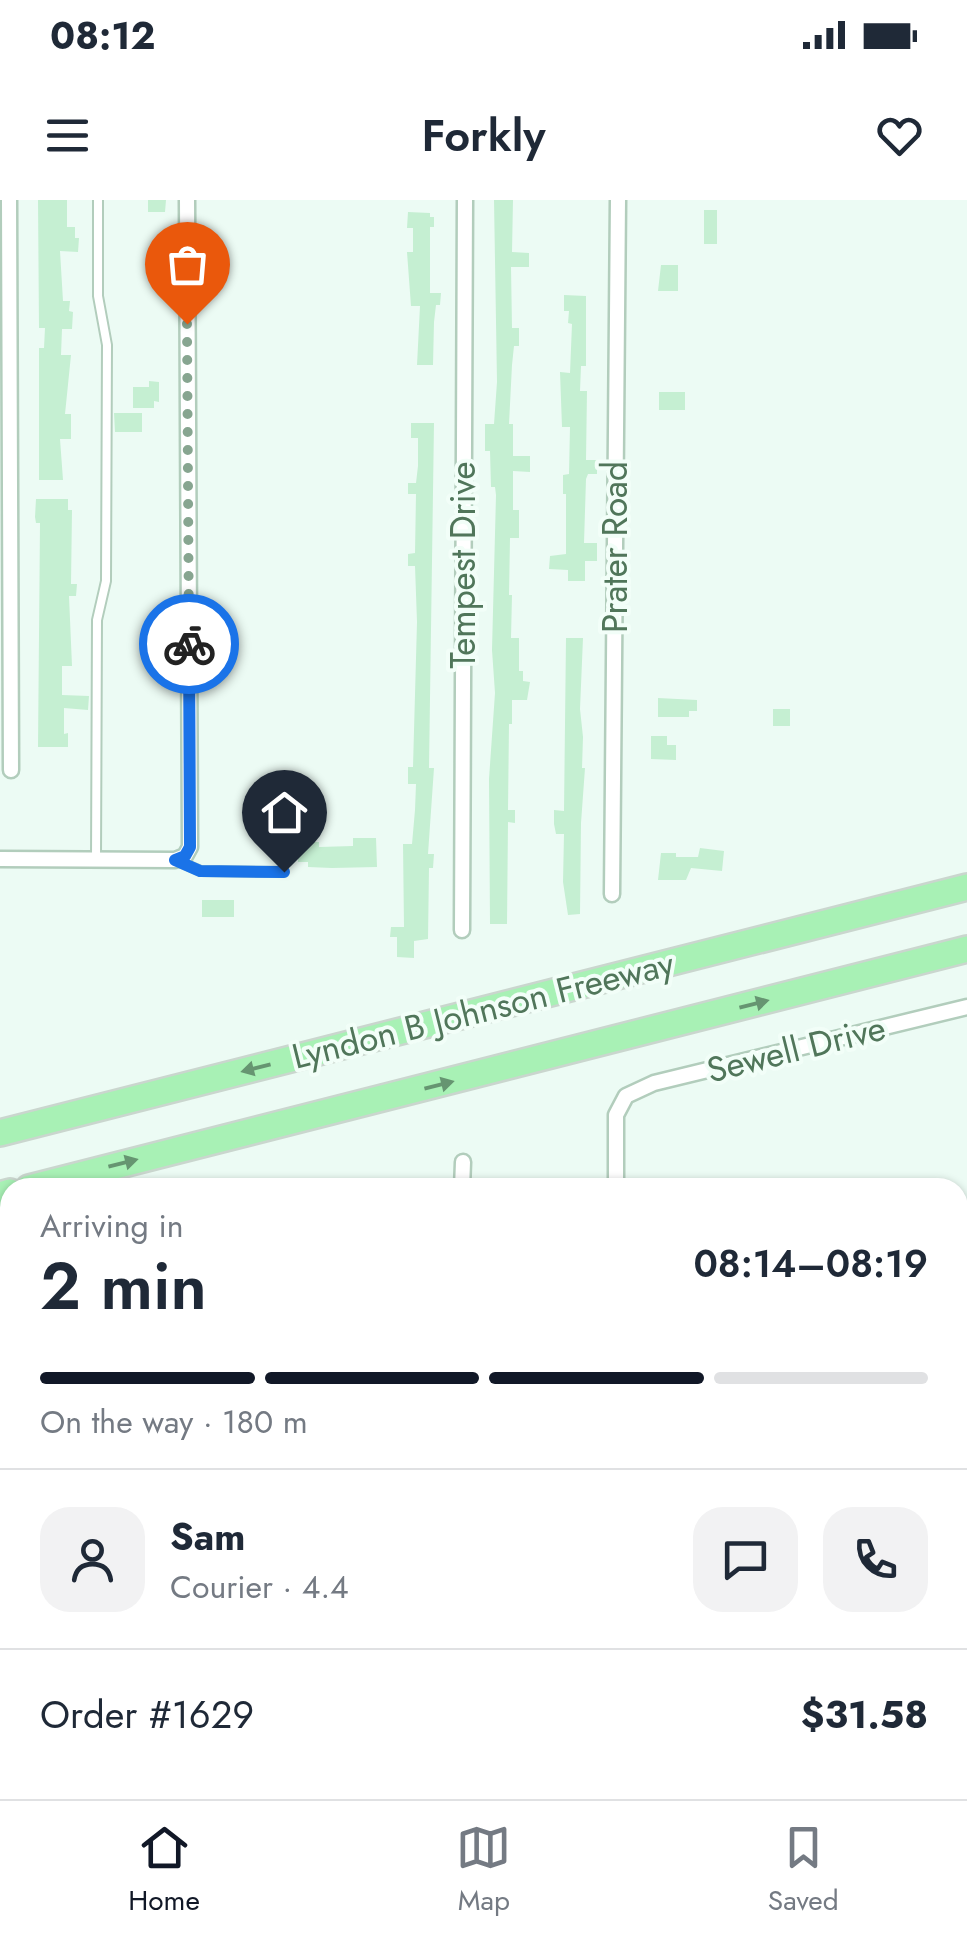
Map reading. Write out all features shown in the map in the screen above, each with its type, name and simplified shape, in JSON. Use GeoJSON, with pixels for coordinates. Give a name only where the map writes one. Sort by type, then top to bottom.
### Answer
{"type":"FeatureCollection","features":[{"type":"Feature","properties":{"kind":"highway"},"geometry":{"type":"LineString","coordinates":[[690,958],[967,870]]}},
{"type":"Feature","properties":{"kind":"highway","name":"Lyndon B Johnson Freeway"},"geometry":{"type":"LineString","coordinates":[[0,1134],[967,887]]}},
{"type":"Feature","properties":{"kind":"highway","name":"Lyndon B Johnson Freeway"},"geometry":{"type":"LineString","coordinates":[[68,1178],[965,950]]}},
{"type":"Feature","properties":{"kind":"street"},"geometry":{"type":"LineString","coordinates":[[6,770],[5,253],[10,200]]}},
{"type":"Feature","properties":{"kind":"street"},"geometry":{"type":"LineString","coordinates":[[0,858],[175,860],[185,856],[190,847],[187,200]]}},
{"type":"Feature","properties":{"kind":"street","name":"Tempest Drive"},"geometry":{"type":"LineString","coordinates":[[462,930],[465,200]]}},
{"type":"Feature","properties":{"kind":"street","name":"Prater Road"},"geometry":{"type":"LineString","coordinates":[[612,894],[618,200]]}},
{"type":"Feature","properties":{"kind":"street","name":"Sewell Drive"},"geometry":{"type":"LineString","coordinates":[[616,1178],[616,1115],[626,1096],[654,1084],[967,1007]]}},
{"type":"Feature","properties":{"kind":"street"},"geometry":{"type":"LineString","coordinates":[[462,1162],[462,1178]]}},
{"type":"Feature","properties":{"kind":"lane"},"geometry":{"type":"LineString","coordinates":[[96,860],[98,620],[106,580],[107,384],[107,345],[98,296],[98,200]]}},
{"type":"Feature","properties":{"kind":"lane"},"geometry":{"type":"LineString","coordinates":[[175,860],[200,871],[284,872]]}},
{"type":"Feature","properties":{"kind":"building"},"geometry":{"type":"Polygon","coordinates":[[[38,200],[67,200],[67,227],[75,227],[75,238],[79,238],[78,252],[60,251],[63,301],[70,301],[69,311],[73,312],[72,329],[62,329],[61,355],[71,355],[65,414],[71,414],[71,439],[60,439],[63,480],[39,480],[39,348],[44,348],[45,328],[39,328],[38,200]]]}},
{"type":"Feature","properties":{"kind":"building"},"geometry":{"type":"Polygon","coordinates":[[[148,200],[166,200],[165,212],[148,212],[148,200]]]}},
{"type":"Feature","properties":{"kind":"building"},"geometry":{"type":"Polygon","coordinates":[[[494,200],[513,200],[512,252],[529,253],[529,267],[511,267],[512,328],[519,328],[519,346],[514,346],[509,424],[513,424],[513,456],[530,456],[530,472],[513,471],[513,510],[519,510],[519,538],[510,538],[509,595],[511,638],[519,638],[519,671],[523,671],[523,681],[530,682],[527,700],[512,700],[509,724],[508,810],[515,810],[515,823],[508,822],[507,924],[490,924],[489,779],[495,693],[492,650],[496,495],[495,487],[491,487],[490,451],[485,451],[485,424],[494,424],[497,382],[494,200]]]}},
{"type":"Feature","properties":{"kind":"building"},"geometry":{"type":"Polygon","coordinates":[[[704,210],[717,210],[717,244],[704,244],[704,210]]]}},
{"type":"Feature","properties":{"kind":"building"},"geometry":{"type":"Polygon","coordinates":[[[408,212],[430,213],[434,217],[434,227],[430,227],[430,293],[441,293],[434,322],[433,365],[417,365],[420,306],[411,306],[407,252],[413,252],[413,228],[407,228],[408,212]]]}},
{"type":"Feature","properties":{"kind":"building"},"geometry":{"type":"Polygon","coordinates":[[[661,265],[678,265],[678,291],[658,291],[661,265]]]}},
{"type":"Feature","properties":{"kind":"building"},"geometry":{"type":"Polygon","coordinates":[[[564,295],[586,296],[586,366],[581,366],[580,391],[587,391],[586,460],[597,460],[597,474],[588,474],[586,479],[584,543],[597,543],[597,561],[585,561],[585,581],[568,581],[568,570],[549,569],[550,556],[566,554],[563,475],[569,474],[570,427],[562,427],[560,372],[570,373],[572,324],[568,323],[569,311],[564,311],[564,295]]]}},
{"type":"Feature","properties":{"kind":"building"},"geometry":{"type":"Polygon","coordinates":[[[149,381],[159,382],[159,402],[154,401],[154,408],[133,408],[133,387],[149,387],[149,381]]]}},
{"type":"Feature","properties":{"kind":"building"},"geometry":{"type":"Polygon","coordinates":[[[659,392],[685,392],[685,410],[659,410],[659,392]]]}},
{"type":"Feature","properties":{"kind":"building"},"geometry":{"type":"Polygon","coordinates":[[[114,413],[142,413],[142,432],[115,432],[114,413]]]}},
{"type":"Feature","properties":{"kind":"building"},"geometry":{"type":"Polygon","coordinates":[[[411,423],[434,423],[429,768],[434,768],[428,854],[434,854],[433,868],[429,868],[428,939],[414,941],[414,958],[397,957],[397,937],[390,937],[391,927],[404,927],[403,844],[412,844],[415,810],[416,784],[408,784],[408,767],[413,767],[417,622],[415,566],[408,566],[408,554],[415,553],[416,494],[408,494],[408,483],[416,483],[418,438],[411,438],[411,423]]]}},
{"type":"Feature","properties":{"kind":"building"},"geometry":{"type":"Polygon","coordinates":[[[36,499],[68,499],[68,510],[72,510],[71,584],[77,584],[76,596],[69,596],[72,666],[62,666],[62,695],[89,696],[88,710],[64,708],[68,747],[38,747],[40,523],[36,523],[35,517],[36,499]]]}},
{"type":"Feature","properties":{"kind":"building"},"geometry":{"type":"Polygon","coordinates":[[[566,638],[583,638],[580,709],[585,768],[580,914],[568,915],[563,882],[564,834],[556,834],[554,824],[554,810],[564,811],[566,638]]]}},
{"type":"Feature","properties":{"kind":"building"},"geometry":{"type":"Polygon","coordinates":[[[658,698],[697,700],[697,711],[689,711],[689,717],[658,717],[658,698]]]}},
{"type":"Feature","properties":{"kind":"building"},"geometry":{"type":"Polygon","coordinates":[[[773,709],[790,709],[790,726],[773,726],[773,709]]]}},
{"type":"Feature","properties":{"kind":"building"},"geometry":{"type":"Polygon","coordinates":[[[651,736],[667,736],[667,745],[676,745],[676,760],[651,759],[651,736]]]}},
{"type":"Feature","properties":{"kind":"building"},"geometry":{"type":"Polygon","coordinates":[[[353,838],[376,838],[377,867],[308,867],[308,862],[298,862],[298,842],[319,842],[319,847],[353,846],[353,838]]]}},
{"type":"Feature","properties":{"kind":"building"},"geometry":{"type":"Polygon","coordinates":[[[700,848],[724,851],[722,871],[691,868],[686,880],[658,880],[661,853],[698,857],[700,848]]]}},
{"type":"Feature","properties":{"kind":"building"},"geometry":{"type":"Polygon","coordinates":[[[202,900],[234,900],[234,917],[202,917],[202,900]]]}},
{"type":"Feature","properties":{"kind":"way so far"},"geometry":{"type":"LineString","coordinates":[[187,324],[189,644]]}},
{"type":"Feature","properties":{"kind":"route"},"geometry":{"type":"LineString","coordinates":[[189,644],[190,847],[185,856],[175,860],[200,871],[284,872]]}}]}
